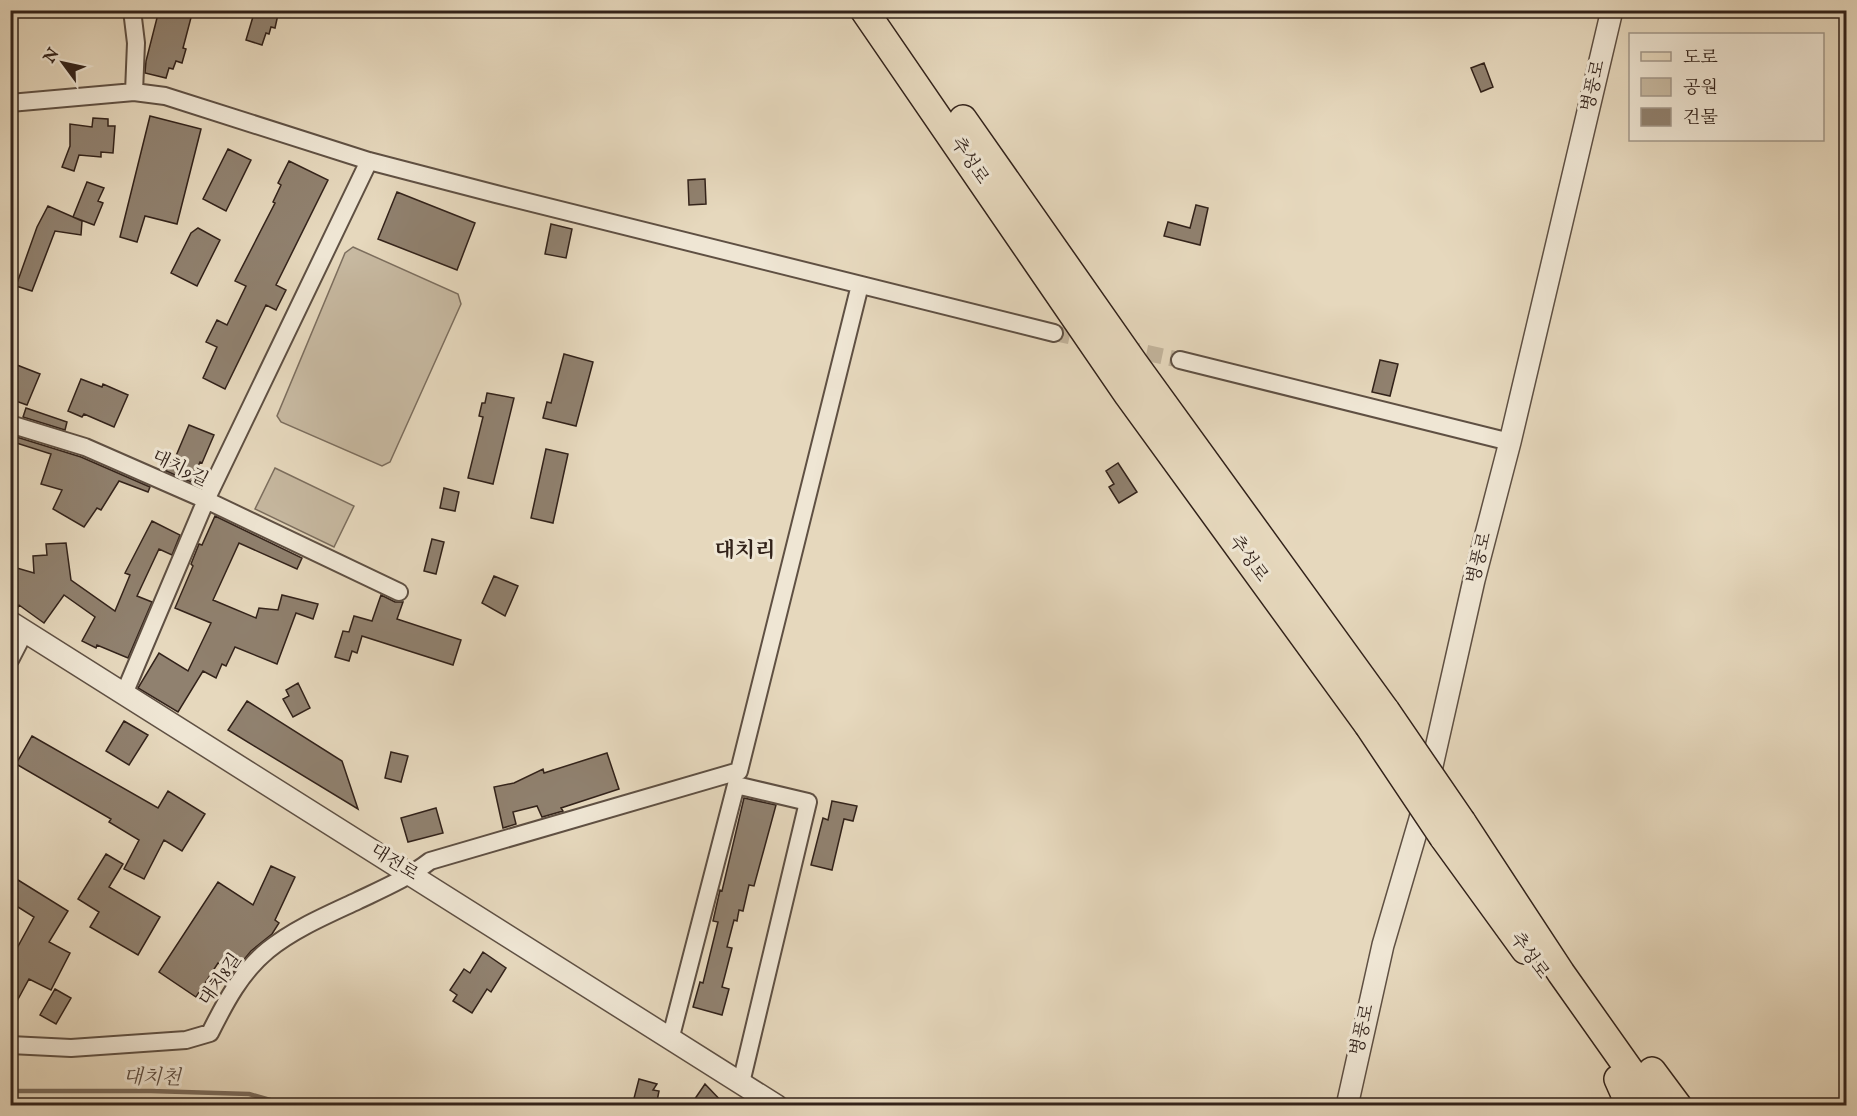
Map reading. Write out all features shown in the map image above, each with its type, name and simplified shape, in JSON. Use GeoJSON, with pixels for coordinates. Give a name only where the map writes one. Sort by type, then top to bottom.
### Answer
{"type":"FeatureCollection","features":[{"type":"Feature","properties":{"kind":"main road","name":"추성로"},"geometry":{"type":"LineString","coordinates":[[864,10],[1128,394],[1377,718]]}},
{"type":"Feature","properties":{"kind":"main road","name":"추성로"},"geometry":{"type":"LineString","coordinates":[[887,10],[1127,353],[1453,829],[1635,1106]]}},
{"type":"Feature","properties":{"kind":"main road","name":"추성로"},"geometry":{"type":"LineString","coordinates":[[1453,829],[1561,973],[1656,1106]]}},
{"type":"Feature","properties":{"kind":"main road"},"geometry":{"type":"LineString","coordinates":[[1561,973],[1647,1065],[1678,1106]]}},
{"type":"Feature","properties":{"kind":"main road"},"geometry":{"type":"LineString","coordinates":[[1618,1079],[1630,1106]]}},
{"type":"Feature","properties":{"kind":"street"},"geometry":{"type":"LineString","coordinates":[[132,10],[136,43],[134,92]]}},
{"type":"Feature","properties":{"kind":"street","name":"병풍로"},"geometry":{"type":"LineString","coordinates":[[1347,1106],[1383,945],[1420,819],[1474,580],[1510,442],[1612,10]]}},
{"type":"Feature","properties":{"kind":"street"},"geometry":{"type":"LineString","coordinates":[[10,103],[134,92],[165,96],[369,160],[496,194],[1054,333]]}},
{"type":"Feature","properties":{"kind":"street"},"geometry":{"type":"LineString","coordinates":[[369,160],[206,500],[399,592]]}},
{"type":"Feature","properties":{"kind":"street"},"geometry":{"type":"LineString","coordinates":[[670,1040],[860,285]]}},
{"type":"Feature","properties":{"kind":"street"},"geometry":{"type":"LineString","coordinates":[[1180,360],[1510,442]]}},
{"type":"Feature","properties":{"kind":"street","name":"대치9길"},"geometry":{"type":"LineString","coordinates":[[10,424],[85,447],[206,500],[124,694]]}},
{"type":"Feature","properties":{"kind":"street"},"geometry":{"type":"LineString","coordinates":[[10,660],[17,627]]}},
{"type":"Feature","properties":{"kind":"street","name":"대전로"},"geometry":{"type":"LineString","coordinates":[[17,627],[777,1106]]}},
{"type":"Feature","properties":{"kind":"street"},"geometry":{"type":"LineString","coordinates":[[412,875],[430,861],[737,778],[808,802],[741,1083]]}},
{"type":"Feature","properties":{"kind":"street","name":"대치8길"},"geometry":{"type":"LineString","coordinates":[[10,1045],[71,1048],[186,1040],[210,1033],[236,986],[268,951],[317,920],[412,875]]}},
{"type":"Feature","properties":{"kind":"green space"},"geometry":{"type":"Polygon","coordinates":[[[353,247],[458,294],[461,304],[390,462],[382,466],[281,422],[277,416],[345,253],[353,247]]]}},
{"type":"Feature","properties":{"kind":"green space"},"geometry":{"type":"Polygon","coordinates":[[[275,468],[354,506],[334,547],[255,509],[275,468]]]}},
{"type":"Feature","properties":{"kind":"building"},"geometry":{"type":"Polygon","coordinates":[[[159,10],[193,10],[183,48],[186,49],[182,63],[176,61],[173,69],[169,68],[166,78],[145,73],[159,10]]]}},
{"type":"Feature","properties":{"kind":"building"},"geometry":{"type":"Polygon","coordinates":[[[255,10],[279,10],[275,28],[271,27],[269,34],[266,33],[262,45],[246,40],[255,10]]]}},
{"type":"Feature","properties":{"kind":"building"},"geometry":{"type":"Polygon","coordinates":[[[1484,63],[1493,87],[1481,92],[1471,68],[1484,63]]]}},
{"type":"Feature","properties":{"kind":"building"},"geometry":{"type":"Polygon","coordinates":[[[150,116],[201,129],[177,224],[145,216],[137,242],[120,237],[150,116]]]}},
{"type":"Feature","properties":{"kind":"building"},"geometry":{"type":"Polygon","coordinates":[[[93,118],[108,119],[108,126],[115,126],[113,153],[101,152],[101,157],[79,155],[74,171],[62,167],[70,146],[70,124],[92,127],[93,118]]]}},
{"type":"Feature","properties":{"kind":"building"},"geometry":{"type":"Polygon","coordinates":[[[228,149],[251,160],[226,211],[203,199],[228,149]]]}},
{"type":"Feature","properties":{"kind":"building"},"geometry":{"type":"Polygon","coordinates":[[[289,161],[328,180],[276,285],[286,290],[276,310],[266,305],[225,389],[203,378],[217,347],[206,342],[217,320],[227,325],[246,286],[235,281],[275,203],[273,202],[281,185],[278,183],[289,161]]]}},
{"type":"Feature","properties":{"kind":"building"},"geometry":{"type":"Polygon","coordinates":[[[705,179],[706,204],[689,205],[688,180],[705,179]]]}},
{"type":"Feature","properties":{"kind":"building"},"geometry":{"type":"Polygon","coordinates":[[[87,182],[104,188],[98,201],[103,203],[94,225],[73,217],[87,182]]]}},
{"type":"Feature","properties":{"kind":"building"},"geometry":{"type":"Polygon","coordinates":[[[397,192],[475,223],[457,270],[378,239],[397,192]]]}},
{"type":"Feature","properties":{"kind":"building"},"geometry":{"type":"Polygon","coordinates":[[[1196,205],[1208,208],[1200,245],[1164,236],[1168,222],[1190,228],[1196,205]]]}},
{"type":"Feature","properties":{"kind":"building"},"geometry":{"type":"Polygon","coordinates":[[[48,206],[82,221],[81,235],[55,231],[32,291],[16,286],[37,227],[48,206]]]}},
{"type":"Feature","properties":{"kind":"building"},"geometry":{"type":"Polygon","coordinates":[[[551,224],[572,229],[566,258],[545,254],[551,224]]]}},
{"type":"Feature","properties":{"kind":"building"},"geometry":{"type":"Polygon","coordinates":[[[198,228],[220,240],[197,286],[171,273],[191,233],[198,228]]]}},
{"type":"Feature","properties":{"kind":"building"},"geometry":{"type":"Polygon","coordinates":[[[564,354],[593,362],[576,426],[543,418],[547,402],[551,403],[564,354]]]}},
{"type":"Feature","properties":{"kind":"building"},"geometry":{"type":"Polygon","coordinates":[[[1380,360],[1398,364],[1390,396],[1372,392],[1380,360]]]}},
{"type":"Feature","properties":{"kind":"building"},"geometry":{"type":"Polygon","coordinates":[[[17,365],[40,374],[27,405],[10,399],[10,367],[15,368],[17,365]]]}},
{"type":"Feature","properties":{"kind":"building"},"geometry":{"type":"Polygon","coordinates":[[[81,379],[102,387],[103,384],[128,395],[114,427],[84,414],[82,417],[68,411],[81,379]]]}},
{"type":"Feature","properties":{"kind":"building"},"geometry":{"type":"Polygon","coordinates":[[[487,393],[514,398],[493,484],[468,478],[483,417],[479,416],[487,393]]]}},
{"type":"Feature","properties":{"kind":"building"},"geometry":{"type":"Polygon","coordinates":[[[26,408],[67,422],[65,430],[23,417],[26,408]]]}},
{"type":"Feature","properties":{"kind":"building"},"geometry":{"type":"Polygon","coordinates":[[[189,425],[214,435],[191,482],[164,470],[168,461],[173,463],[189,425]]]}},
{"type":"Feature","properties":{"kind":"building"},"geometry":{"type":"Polygon","coordinates":[[[10,435],[81,457],[150,487],[148,492],[119,481],[101,510],[97,508],[84,527],[53,509],[62,490],[41,484],[51,454],[10,441],[10,435]]]}},
{"type":"Feature","properties":{"kind":"building"},"geometry":{"type":"Polygon","coordinates":[[[546,449],[568,454],[553,523],[531,518],[546,449]]]}},
{"type":"Feature","properties":{"kind":"building"},"geometry":{"type":"Polygon","coordinates":[[[1118,463],[1137,492],[1119,503],[1109,487],[1114,484],[1106,471],[1118,463]]]}},
{"type":"Feature","properties":{"kind":"building"},"geometry":{"type":"Polygon","coordinates":[[[444,488],[459,492],[455,511],[440,508],[444,488]]]}},
{"type":"Feature","properties":{"kind":"building"},"geometry":{"type":"Polygon","coordinates":[[[215,516],[302,558],[297,569],[239,543],[213,600],[256,618],[259,608],[278,610],[282,595],[318,604],[313,619],[296,613],[277,664],[235,647],[226,666],[222,664],[216,678],[203,671],[178,712],[138,688],[159,653],[188,671],[211,623],[175,608],[193,566],[191,564],[199,544],[202,545],[215,516]]]}},
{"type":"Feature","properties":{"kind":"building"},"geometry":{"type":"Polygon","coordinates":[[[152,521],[180,535],[172,555],[159,549],[137,596],[152,602],[128,658],[82,641],[95,617],[64,595],[44,623],[19,605],[16,611],[10,609],[10,566],[34,573],[33,556],[47,555],[46,544],[66,543],[71,580],[115,611],[130,575],[125,573],[152,521]]]}},
{"type":"Feature","properties":{"kind":"building"},"geometry":{"type":"Polygon","coordinates":[[[432,539],[444,542],[436,574],[424,571],[432,539]]]}},
{"type":"Feature","properties":{"kind":"building"},"geometry":{"type":"Polygon","coordinates":[[[494,576],[518,586],[505,616],[482,603],[494,576]]]}},
{"type":"Feature","properties":{"kind":"building"},"geometry":{"type":"Polygon","coordinates":[[[381,595],[395,602],[403,602],[397,619],[461,640],[453,665],[362,636],[357,653],[352,651],[349,661],[335,657],[343,631],[349,632],[354,616],[372,621],[381,595]]]}},
{"type":"Feature","properties":{"kind":"building"},"geometry":{"type":"Polygon","coordinates":[[[298,683],[310,708],[293,717],[283,699],[289,696],[286,690],[298,683]]]}},
{"type":"Feature","properties":{"kind":"building"},"geometry":{"type":"Polygon","coordinates":[[[247,701],[342,761],[358,809],[228,730],[247,701]]]}},
{"type":"Feature","properties":{"kind":"building"},"geometry":{"type":"Polygon","coordinates":[[[124,721],[148,735],[129,765],[106,751],[124,721]]]}},
{"type":"Feature","properties":{"kind":"building"},"geometry":{"type":"Polygon","coordinates":[[[32,736],[158,808],[168,791],[205,814],[182,851],[164,840],[144,879],[124,869],[139,840],[109,822],[111,819],[16,764],[32,736]]]}},
{"type":"Feature","properties":{"kind":"building"},"geometry":{"type":"Polygon","coordinates":[[[391,752],[408,756],[401,782],[385,778],[391,752]]]}},
{"type":"Feature","properties":{"kind":"building"},"geometry":{"type":"Polygon","coordinates":[[[607,753],[619,789],[561,808],[563,811],[542,817],[537,806],[513,812],[516,824],[503,828],[494,787],[514,783],[543,769],[544,773],[607,753]]]}},
{"type":"Feature","properties":{"kind":"building"},"geometry":{"type":"Polygon","coordinates":[[[744,798],[776,805],[754,886],[749,885],[743,911],[739,910],[737,921],[734,920],[727,947],[732,948],[722,987],[729,989],[722,1015],[693,1007],[700,982],[703,983],[718,922],[713,921],[744,798]]]}},
{"type":"Feature","properties":{"kind":"building"},"geometry":{"type":"Polygon","coordinates":[[[832,801],[857,806],[853,821],[844,819],[832,870],[811,865],[823,818],[828,820],[832,801]]]}},
{"type":"Feature","properties":{"kind":"building"},"geometry":{"type":"Polygon","coordinates":[[[436,808],[443,833],[408,842],[401,818],[436,808]]]}},
{"type":"Feature","properties":{"kind":"building"},"geometry":{"type":"Polygon","coordinates":[[[106,854],[123,864],[109,887],[160,917],[138,955],[90,927],[99,912],[78,899],[106,854]]]}},
{"type":"Feature","properties":{"kind":"building"},"geometry":{"type":"Polygon","coordinates":[[[271,866],[295,877],[275,920],[279,923],[272,934],[251,951],[233,973],[218,963],[196,997],[159,972],[218,882],[253,905],[271,866]]]}},
{"type":"Feature","properties":{"kind":"building"},"geometry":{"type":"Polygon","coordinates":[[[10,875],[68,911],[49,942],[70,953],[51,990],[29,979],[10,1014],[10,961],[34,917],[10,902],[10,875]]]}},
{"type":"Feature","properties":{"kind":"building"},"geometry":{"type":"Polygon","coordinates":[[[483,952],[506,968],[491,992],[487,989],[472,1013],[453,1001],[457,995],[450,990],[464,969],[470,973],[483,952]]]}},
{"type":"Feature","properties":{"kind":"building"},"geometry":{"type":"Polygon","coordinates":[[[55,989],[71,998],[56,1024],[40,1015],[55,989]]]}},
{"type":"Feature","properties":{"kind":"building"},"geometry":{"type":"Polygon","coordinates":[[[639,1079],[657,1084],[653,1090],[659,1091],[656,1106],[632,1106],[639,1079]]]}},
{"type":"Feature","properties":{"kind":"building"},"geometry":{"type":"Polygon","coordinates":[[[705,1084],[726,1106],[690,1106],[705,1084]]]}},
{"type":"Feature","properties":{"kind":"waterway","name":"대치천"},"geometry":{"type":"LineString","coordinates":[[10,1091],[249,1094],[291,1106]]}},
{"type":"Feature","properties":{"kind":"tunnel"},"geometry":{"type":"LineString","coordinates":[[1054,333],[1092,341]]}},
{"type":"Feature","properties":{"kind":"tunnel"},"geometry":{"type":"LineString","coordinates":[[1123,348],[1180,360]]}},
{"type":"Feature","properties":{"kind":"district","name":"대치리"},"geometry":{"type":"Point","coordinates":[745,551]}}]}
